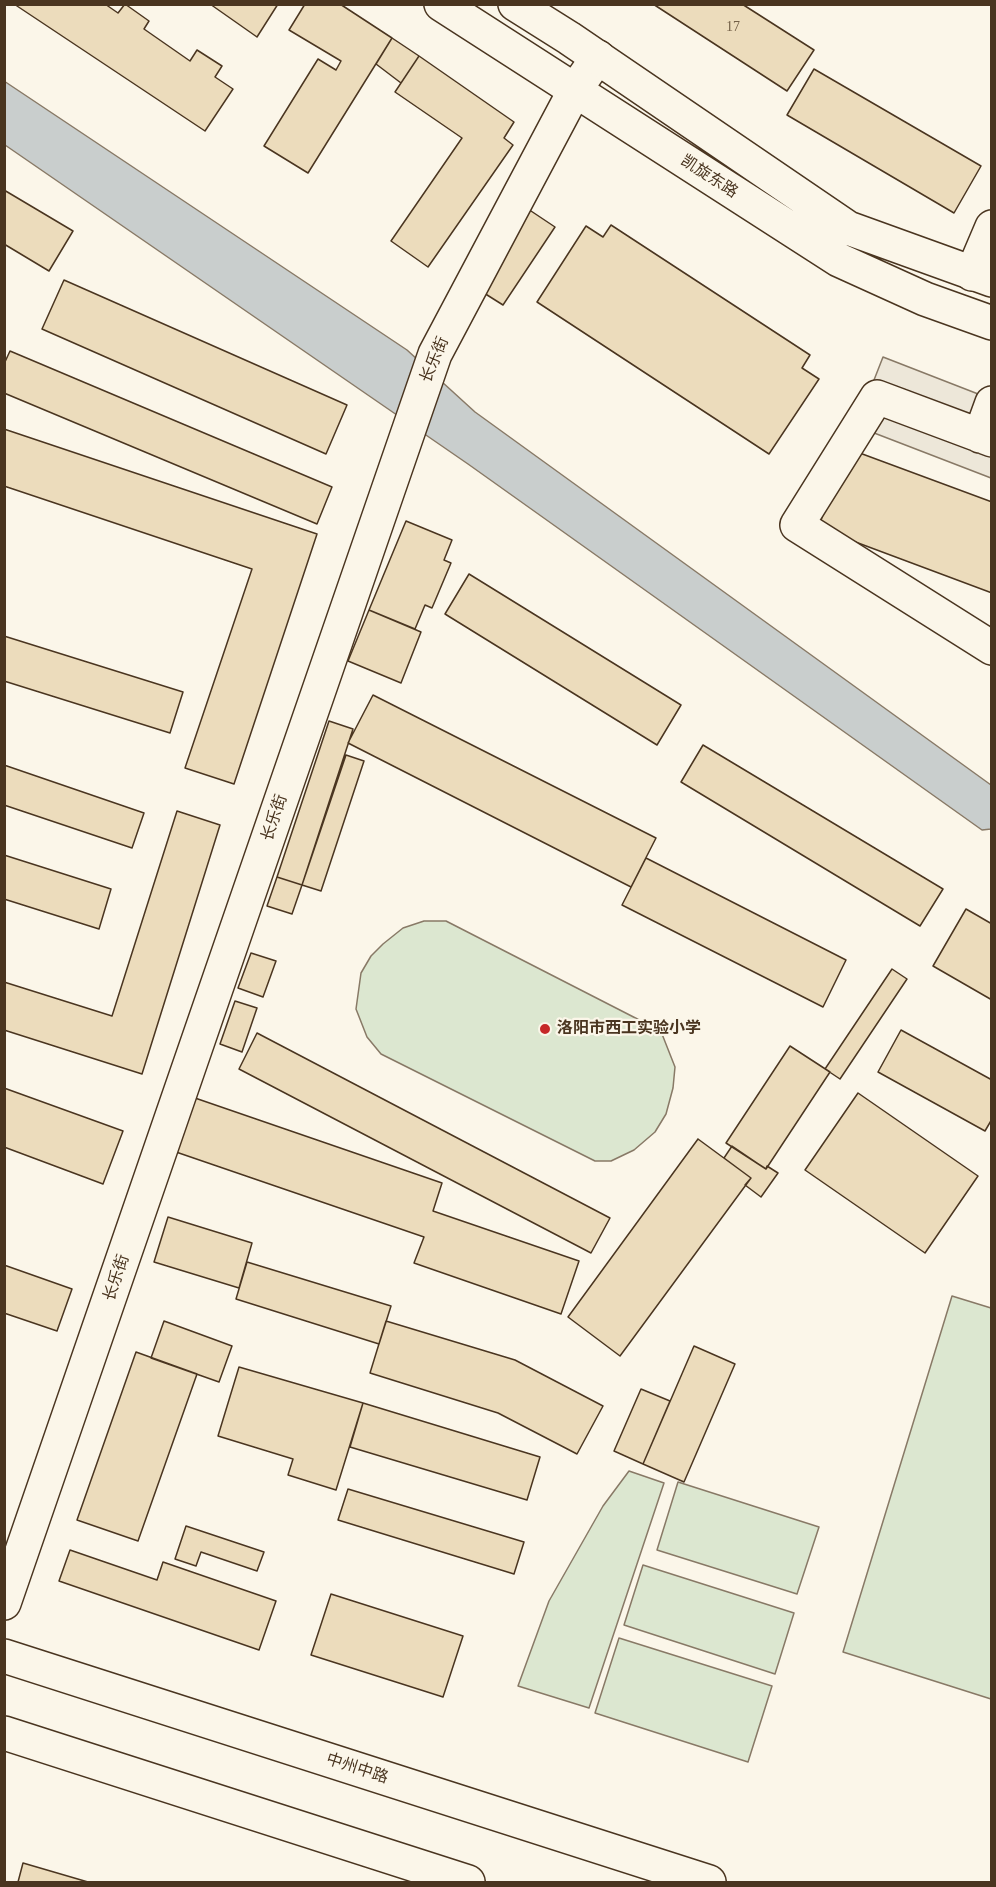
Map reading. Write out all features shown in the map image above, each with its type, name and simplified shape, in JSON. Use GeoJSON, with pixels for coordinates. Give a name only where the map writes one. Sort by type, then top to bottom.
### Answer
{"type":"FeatureCollection","features":[{"type":"Feature","properties":{"kind":"main road","name":"凯旋东路"},"geometry":{"type":"LineString","coordinates":[[441,4],[839,260],[925,299],[992,323]]}},
{"type":"Feature","properties":{"kind":"main road"},"geometry":{"type":"LineString","coordinates":[[515,4],[598,57],[848,228],[982,277],[992,226]]}},
{"type":"Feature","properties":{"kind":"main road","name":"长乐街"},"geometry":{"type":"LineString","coordinates":[[4,1603],[435,354],[575,90],[598,57]]}},
{"type":"Feature","properties":{"kind":"main road"},"geometry":{"type":"LineString","coordinates":[[992,403],[986,438],[877,397],[797,525],[992,648]]}},
{"type":"Feature","properties":{"kind":"main road","name":"中州中路"},"geometry":{"type":"LineString","coordinates":[[4,1656],[709,1882]]}},
{"type":"Feature","properties":{"kind":"main road"},"geometry":{"type":"LineString","coordinates":[[4,1733],[450,1880]]}},
{"type":"Feature","properties":{"kind":"green space"},"geometry":{"type":"Polygon","coordinates":[[[424,921],[446,921],[655,1028],[662,1034],[675,1067],[673,1088],[666,1114],[655,1132],[634,1150],[611,1161],[595,1161],[381,1054],[367,1037],[356,1009],[361,973],[371,956],[383,944],[403,928],[424,921]]]}},
{"type":"Feature","properties":{"kind":"green space"},"geometry":{"type":"Polygon","coordinates":[[[952,1296],[991,1308],[991,1699],[843,1652],[952,1296]]]}},
{"type":"Feature","properties":{"kind":"green space"},"geometry":{"type":"Polygon","coordinates":[[[629,1471],[664,1483],[589,1708],[518,1686],[549,1601],[603,1506],[629,1471]]]}},
{"type":"Feature","properties":{"kind":"green space"},"geometry":{"type":"Polygon","coordinates":[[[678,1482],[819,1527],[797,1594],[657,1550],[678,1482]]]}},
{"type":"Feature","properties":{"kind":"green space"},"geometry":{"type":"Polygon","coordinates":[[[643,1565],[794,1613],[775,1674],[624,1625],[643,1565]]]}},
{"type":"Feature","properties":{"kind":"green space"},"geometry":{"type":"Polygon","coordinates":[[[619,1638],[772,1686],[748,1762],[595,1713],[619,1638]]]}},
{"type":"Feature","properties":{"kind":"shaded area"},"geometry":{"type":"Polygon","coordinates":[[[4,81],[407,350],[475,412],[991,785],[991,829],[982,830],[468,464],[5,145],[4,81]]]}},
{"type":"Feature","properties":{"kind":"shaded area"},"geometry":{"type":"Polygon","coordinates":[[[883,357],[991,399],[991,478],[856,426],[883,357]]]}},
{"type":"Feature","properties":{"kind":"building"},"geometry":{"type":"Polygon","coordinates":[[[14,4],[105,4],[118,13],[125,4],[149,21],[144,29],[190,61],[197,50],[222,66],[215,77],[233,89],[205,131],[14,4]]]}},
{"type":"Feature","properties":{"kind":"building"},"geometry":{"type":"Polygon","coordinates":[[[210,4],[278,4],[257,37],[210,4]]]}},
{"type":"Feature","properties":{"kind":"building"},"geometry":{"type":"Polygon","coordinates":[[[305,4],[340,4],[392,38],[308,173],[264,146],[318,59],[336,70],[341,61],[289,30],[305,4]]]}},
{"type":"Feature","properties":{"kind":"building"},"geometry":{"type":"Polygon","coordinates":[[[653,4],[742,4],[814,50],[787,91],[653,4]]]}},
{"type":"Feature","properties":{"kind":"building"},"geometry":{"type":"Polygon","coordinates":[[[392,38],[419,56],[401,83],[376,64],[392,38]]]}},
{"type":"Feature","properties":{"kind":"building"},"geometry":{"type":"Polygon","coordinates":[[[419,56],[514,122],[504,138],[513,145],[428,267],[391,241],[462,138],[395,92],[419,56]]]}},
{"type":"Feature","properties":{"kind":"building"},"geometry":{"type":"Polygon","coordinates":[[[814,69],[981,166],[954,213],[787,115],[814,69]]]}},
{"type":"Feature","properties":{"kind":"building"},"geometry":{"type":"Polygon","coordinates":[[[4,190],[73,231],[49,271],[4,244],[4,190]]]}},
{"type":"Feature","properties":{"kind":"building"},"geometry":{"type":"Polygon","coordinates":[[[528,209],[555,227],[503,305],[476,288],[528,209]]]}},
{"type":"Feature","properties":{"kind":"building"},"geometry":{"type":"Polygon","coordinates":[[[611,225],[810,355],[802,368],[819,379],[769,454],[537,302],[586,226],[603,237],[611,225]]]}},
{"type":"Feature","properties":{"kind":"building"},"geometry":{"type":"Polygon","coordinates":[[[64,280],[347,405],[326,454],[42,329],[64,280]]]}},
{"type":"Feature","properties":{"kind":"building"},"geometry":{"type":"Polygon","coordinates":[[[10,351],[332,487],[317,524],[4,393],[4,364],[10,351]]]}},
{"type":"Feature","properties":{"kind":"building"},"geometry":{"type":"Polygon","coordinates":[[[4,429],[317,534],[234,784],[185,768],[252,569],[4,486],[4,429]]]}},
{"type":"Feature","properties":{"kind":"building"},"geometry":{"type":"Polygon","coordinates":[[[857,452],[992,502],[992,593],[818,528],[843,461],[857,452]]]}},
{"type":"Feature","properties":{"kind":"building"},"geometry":{"type":"Polygon","coordinates":[[[406,521],[452,540],[444,560],[451,563],[432,608],[425,605],[415,629],[369,610],[406,521]]]}},
{"type":"Feature","properties":{"kind":"building"},"geometry":{"type":"Polygon","coordinates":[[[469,574],[681,705],[657,745],[445,614],[469,574]]]}},
{"type":"Feature","properties":{"kind":"building"},"geometry":{"type":"Polygon","coordinates":[[[369,610],[421,632],[401,683],[348,661],[369,610]]]}},
{"type":"Feature","properties":{"kind":"building"},"geometry":{"type":"Polygon","coordinates":[[[4,636],[183,692],[170,733],[4,681],[4,636]]]}},
{"type":"Feature","properties":{"kind":"building"},"geometry":{"type":"Polygon","coordinates":[[[373,695],[656,838],[631,887],[348,743],[373,695]]]}},
{"type":"Feature","properties":{"kind":"building"},"geometry":{"type":"Polygon","coordinates":[[[329,721],[353,729],[302,885],[277,877],[329,721]]]}},
{"type":"Feature","properties":{"kind":"building"},"geometry":{"type":"Polygon","coordinates":[[[703,745],[943,889],[920,926],[681,782],[703,745]]]}},
{"type":"Feature","properties":{"kind":"building"},"geometry":{"type":"Polygon","coordinates":[[[346,755],[364,761],[321,891],[302,885],[346,755]]]}},
{"type":"Feature","properties":{"kind":"building"},"geometry":{"type":"Polygon","coordinates":[[[4,765],[144,813],[132,848],[4,805],[4,765]]]}},
{"type":"Feature","properties":{"kind":"building"},"geometry":{"type":"Polygon","coordinates":[[[177,811],[220,825],[142,1074],[4,1030],[4,982],[112,1016],[177,811]]]}},
{"type":"Feature","properties":{"kind":"building"},"geometry":{"type":"Polygon","coordinates":[[[4,855],[111,889],[99,929],[4,899],[4,855]]]}},
{"type":"Feature","properties":{"kind":"building"},"geometry":{"type":"Polygon","coordinates":[[[646,858],[846,960],[823,1007],[622,905],[646,858]]]}},
{"type":"Feature","properties":{"kind":"building"},"geometry":{"type":"Polygon","coordinates":[[[277,877],[302,885],[292,914],[267,906],[277,877]]]}},
{"type":"Feature","properties":{"kind":"building"},"geometry":{"type":"Polygon","coordinates":[[[966,909],[992,924],[992,1000],[933,966],[966,909]]]}},
{"type":"Feature","properties":{"kind":"building"},"geometry":{"type":"Polygon","coordinates":[[[251,953],[276,961],[263,997],[238,988],[251,953]]]}},
{"type":"Feature","properties":{"kind":"building"},"geometry":{"type":"Polygon","coordinates":[[[892,969],[907,979],[840,1079],[825,1069],[892,969]]]}},
{"type":"Feature","properties":{"kind":"building"},"geometry":{"type":"Polygon","coordinates":[[[235,1001],[257,1008],[242,1052],[220,1044],[235,1001]]]}},
{"type":"Feature","properties":{"kind":"building"},"geometry":{"type":"Polygon","coordinates":[[[901,1030],[992,1080],[992,1119],[985,1131],[878,1072],[901,1030]]]}},
{"type":"Feature","properties":{"kind":"building"},"geometry":{"type":"Polygon","coordinates":[[[257,1033],[610,1218],[591,1253],[239,1069],[257,1033]]]}},
{"type":"Feature","properties":{"kind":"building"},"geometry":{"type":"Polygon","coordinates":[[[790,1046],[830,1072],[766,1169],[726,1143],[790,1046]]]}},
{"type":"Feature","properties":{"kind":"building"},"geometry":{"type":"Polygon","coordinates":[[[4,1088],[123,1131],[103,1184],[4,1147],[4,1088]]]}},
{"type":"Feature","properties":{"kind":"building"},"geometry":{"type":"Polygon","coordinates":[[[858,1093],[978,1176],[925,1253],[805,1170],[858,1093]]]}},
{"type":"Feature","properties":{"kind":"building"},"geometry":{"type":"Polygon","coordinates":[[[195,1098],[442,1183],[433,1211],[579,1261],[561,1314],[414,1263],[424,1237],[176,1152],[195,1098]]]}},
{"type":"Feature","properties":{"kind":"building"},"geometry":{"type":"Polygon","coordinates":[[[698,1139],[751,1178],[620,1356],[568,1317],[698,1139]]]}},
{"type":"Feature","properties":{"kind":"building"},"geometry":{"type":"Polygon","coordinates":[[[732,1146],[766,1169],[767,1166],[778,1173],[761,1197],[745,1185],[751,1178],[724,1158],[732,1146]]]}},
{"type":"Feature","properties":{"kind":"building"},"geometry":{"type":"Polygon","coordinates":[[[168,1217],[252,1243],[239,1288],[154,1262],[168,1217]]]}},
{"type":"Feature","properties":{"kind":"building"},"geometry":{"type":"Polygon","coordinates":[[[247,1262],[391,1306],[379,1344],[236,1299],[247,1262]]]}},
{"type":"Feature","properties":{"kind":"building"},"geometry":{"type":"Polygon","coordinates":[[[4,1265],[72,1289],[57,1331],[4,1313],[4,1265]]]}},
{"type":"Feature","properties":{"kind":"building"},"geometry":{"type":"Polygon","coordinates":[[[164,1321],[232,1346],[219,1382],[151,1358],[164,1321]]]}},
{"type":"Feature","properties":{"kind":"building"},"geometry":{"type":"Polygon","coordinates":[[[386,1321],[515,1360],[603,1406],[577,1454],[498,1413],[370,1373],[386,1321]]]}},
{"type":"Feature","properties":{"kind":"building"},"geometry":{"type":"Polygon","coordinates":[[[694,1346],[735,1364],[684,1482],[643,1464],[694,1346]]]}},
{"type":"Feature","properties":{"kind":"building"},"geometry":{"type":"Polygon","coordinates":[[[136,1352],[197,1374],[138,1541],[77,1520],[136,1352]]]}},
{"type":"Feature","properties":{"kind":"building"},"geometry":{"type":"Polygon","coordinates":[[[239,1367],[363,1403],[336,1490],[288,1475],[293,1459],[218,1436],[239,1367]]]}},
{"type":"Feature","properties":{"kind":"building"},"geometry":{"type":"Polygon","coordinates":[[[641,1389],[670,1401],[643,1464],[614,1451],[641,1389]]]}},
{"type":"Feature","properties":{"kind":"building"},"geometry":{"type":"Polygon","coordinates":[[[363,1403],[540,1457],[527,1500],[350,1447],[363,1403]]]}},
{"type":"Feature","properties":{"kind":"building"},"geometry":{"type":"Polygon","coordinates":[[[348,1489],[524,1542],[514,1574],[338,1520],[348,1489]]]}},
{"type":"Feature","properties":{"kind":"building"},"geometry":{"type":"Polygon","coordinates":[[[186,1526],[264,1552],[257,1571],[201,1552],[196,1566],[175,1559],[186,1526]]]}},
{"type":"Feature","properties":{"kind":"building"},"geometry":{"type":"Polygon","coordinates":[[[70,1550],[157,1580],[163,1562],[276,1601],[259,1650],[59,1581],[70,1550]]]}},
{"type":"Feature","properties":{"kind":"building"},"geometry":{"type":"Polygon","coordinates":[[[331,1594],[463,1636],[443,1697],[311,1655],[331,1594]]]}},
{"type":"Feature","properties":{"kind":"building"},"geometry":{"type":"Polygon","coordinates":[[[23,1863],[88,1882],[18,1882],[23,1863]]]}},
{"type":"Feature","properties":{"kind":"place","name":"洛阳市西工实验小学"},"geometry":{"type":"Point","coordinates":[545,1029]}}]}
